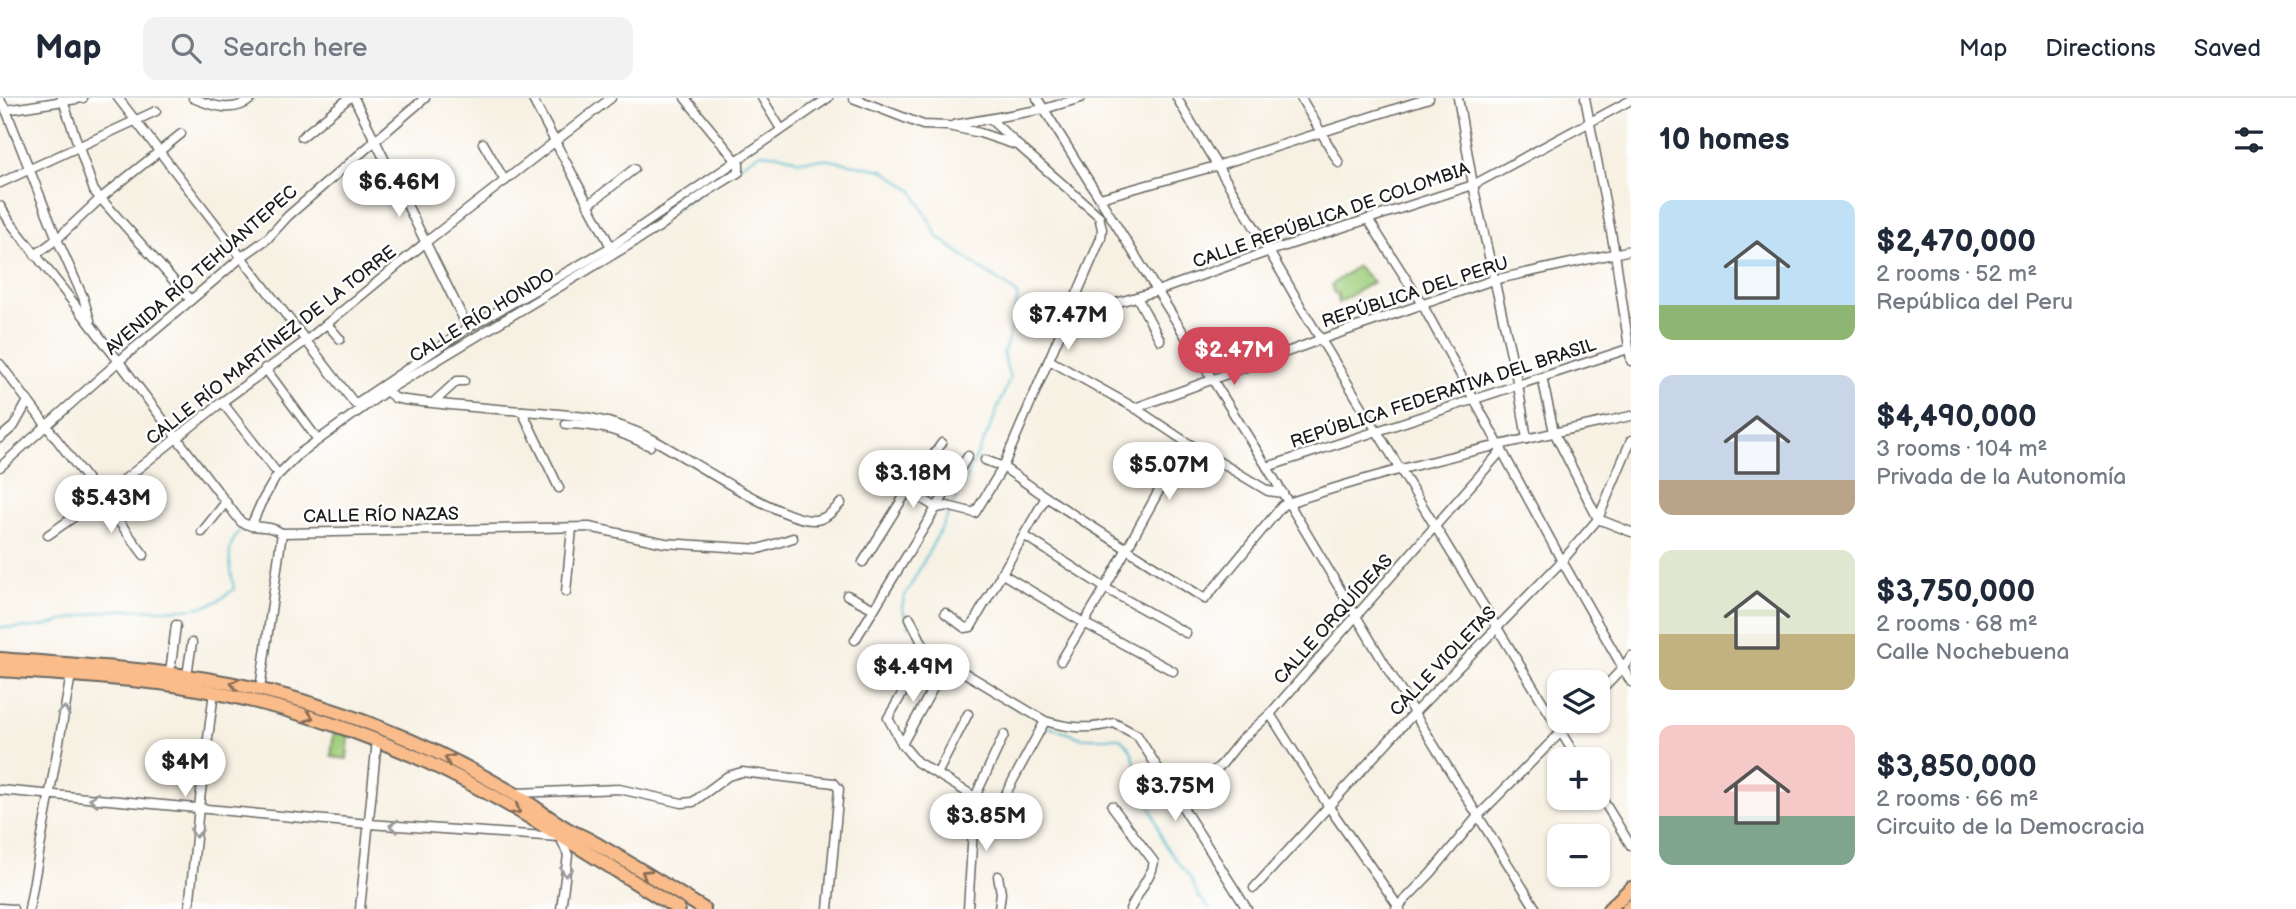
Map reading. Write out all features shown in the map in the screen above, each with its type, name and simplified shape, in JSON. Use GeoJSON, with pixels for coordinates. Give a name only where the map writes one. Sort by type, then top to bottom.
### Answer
{"type":"FeatureCollection","features":[{"type":"Feature","properties":{"kind":"main road"},"geometry":{"type":"LineString","coordinates":[[0,659],[187,675],[260,689],[333,711],[447,758],[513,793],[556,830],[593,841],[704,909]]}},
{"type":"Feature","properties":{"kind":"main road"},"geometry":{"type":"LineString","coordinates":[[0,670],[129,680],[214,692],[289,711],[377,740],[413,755],[556,830],[678,909]]}},
{"type":"Feature","properties":{"kind":"main road"},"geometry":{"type":"LineString","coordinates":[[1609,909],[1631,888]]}},
{"type":"Feature","properties":{"kind":"street"},"geometry":{"type":"LineString","coordinates":[[6,110],[62,99],[83,98]]}},
{"type":"Feature","properties":{"kind":"street"},"geometry":{"type":"LineString","coordinates":[[118,98],[307,340]]}},
{"type":"Feature","properties":{"kind":"street"},"geometry":{"type":"LineString","coordinates":[[193,98],[213,106],[240,107],[253,98]]}},
{"type":"Feature","properties":{"kind":"street"},"geometry":{"type":"LineString","coordinates":[[302,137],[352,98],[376,140],[468,328]]}},
{"type":"Feature","properties":{"kind":"street","name":"AVENIDA RÍO TEHUANTEPEC"},"geometry":{"type":"LineString","coordinates":[[0,467],[119,361],[243,256],[267,239],[288,216],[425,98]]}},
{"type":"Feature","properties":{"kind":"street"},"geometry":{"type":"LineString","coordinates":[[532,98],[611,247]]}},
{"type":"Feature","properties":{"kind":"street","name":"CALLE RÍO MARTÍNEZ DE LA TORRE"},"geometry":{"type":"LineString","coordinates":[[48,535],[102,498],[222,401],[307,340],[426,242],[611,98]]}},
{"type":"Feature","properties":{"kind":"street"},"geometry":{"type":"LineString","coordinates":[[685,98],[739,165],[781,129],[823,99]]}},
{"type":"Feature","properties":{"kind":"street"},"geometry":{"type":"LineString","coordinates":[[762,98],[781,129]]}},
{"type":"Feature","properties":{"kind":"street"},"geometry":{"type":"LineString","coordinates":[[853,98],[923,125],[947,126],[980,133],[1019,146]]}},
{"type":"Feature","properties":{"kind":"street"},"geometry":{"type":"LineString","coordinates":[[908,490],[937,508],[947,506],[975,513],[1003,467],[1101,238],[1103,214],[1100,198],[1037,98]]}},
{"type":"Feature","properties":{"kind":"street"},"geometry":{"type":"LineString","coordinates":[[947,126],[1044,109],[1081,98]]}},
{"type":"Feature","properties":{"kind":"street"},"geometry":{"type":"LineString","coordinates":[[1177,98],[1547,709]]}},
{"type":"Feature","properties":{"kind":"street"},"geometry":{"type":"LineString","coordinates":[[1301,98],[1339,163]]}},
{"type":"Feature","properties":{"kind":"street"},"geometry":{"type":"LineString","coordinates":[[1100,198],[1216,166],[1429,98]]}},
{"type":"Feature","properties":{"kind":"street"},"geometry":{"type":"LineString","coordinates":[[1458,98],[1473,185],[1518,385],[1527,439]]}},
{"type":"Feature","properties":{"kind":"street"},"geometry":{"type":"LineString","coordinates":[[1585,98],[1615,253],[1631,361]]}},
{"type":"Feature","properties":{"kind":"street"},"geometry":{"type":"LineString","coordinates":[[62,99],[94,191],[191,300]]}},
{"type":"Feature","properties":{"kind":"street"},"geometry":{"type":"LineString","coordinates":[[0,100],[83,298],[91,325]]}},
{"type":"Feature","properties":{"kind":"street","name":"CALLE REPÚBLICA DE COLOMBIA"},"geometry":{"type":"LineString","coordinates":[[1068,317],[1157,291],[1473,185],[1631,100]]}},
{"type":"Feature","properties":{"kind":"street"},"geometry":{"type":"LineString","coordinates":[[0,183],[156,111]]}},
{"type":"Feature","properties":{"kind":"street"},"geometry":{"type":"LineString","coordinates":[[990,119],[1114,224],[1267,467],[1477,817],[1536,909]]}},
{"type":"Feature","properties":{"kind":"street"},"geometry":{"type":"LineString","coordinates":[[35,255],[181,134]]}},
{"type":"Feature","properties":{"kind":"street"},"geometry":{"type":"LineString","coordinates":[[483,144],[506,181]]}},
{"type":"Feature","properties":{"kind":"street","name":"CALLE RÍO HONDO"},"geometry":{"type":"LineString","coordinates":[[307,340],[355,404],[468,328],[611,247],[739,165]]}},
{"type":"Feature","properties":{"kind":"street","name":"CALLE RÍO HONDO"},"geometry":{"type":"LineString","coordinates":[[247,525],[257,514],[276,477],[299,454],[386,391],[659,226],[739,172],[739,165]]}},
{"type":"Feature","properties":{"kind":"street"},"geometry":{"type":"LineString","coordinates":[[588,205],[634,169]]}},
{"type":"Feature","properties":{"kind":"street"},"geometry":{"type":"LineString","coordinates":[[0,206],[226,502],[247,525]]}},
{"type":"Feature","properties":{"kind":"street"},"geometry":{"type":"LineString","coordinates":[[1368,219],[1422,304],[1631,682]]}},
{"type":"Feature","properties":{"kind":"street"},"geometry":{"type":"LineString","coordinates":[[1102,229],[1108,223],[1114,224]]}},
{"type":"Feature","properties":{"kind":"street","name":"REPÚBLICA DEL PERU"},"geometry":{"type":"LineString","coordinates":[[1135,408],[1493,280],[1631,250]]}},
{"type":"Feature","properties":{"kind":"street"},"geometry":{"type":"LineString","coordinates":[[1138,297],[1160,340]]}},
{"type":"Feature","properties":{"kind":"street"},"geometry":{"type":"LineString","coordinates":[[327,324],[340,339]]}},
{"type":"Feature","properties":{"kind":"street","name":"REPÚBLICA FEDERATIVA DEL BRASIL"},"geometry":{"type":"LineString","coordinates":[[1267,467],[1628,349]]}},
{"type":"Feature","properties":{"kind":"street"},"geometry":{"type":"LineString","coordinates":[[1049,360],[1135,408],[1268,491],[1283,494]]}},
{"type":"Feature","properties":{"kind":"street"},"geometry":{"type":"LineString","coordinates":[[0,364],[144,555]]}},
{"type":"Feature","properties":{"kind":"street"},"geometry":{"type":"LineString","coordinates":[[265,368],[315,436]]}},
{"type":"Feature","properties":{"kind":"street"},"geometry":{"type":"LineString","coordinates":[[1542,377],[1555,432],[1598,519],[1631,532]]}},
{"type":"Feature","properties":{"kind":"street"},"geometry":{"type":"LineString","coordinates":[[434,402],[457,381],[464,381]]}},
{"type":"Feature","properties":{"kind":"street"},"geometry":{"type":"LineString","coordinates":[[386,391],[395,398],[576,415],[617,424],[653,440],[756,498],[796,517],[815,520],[824,518],[841,503]]}},
{"type":"Feature","properties":{"kind":"street"},"geometry":{"type":"LineString","coordinates":[[0,438],[14,426],[28,401]]}},
{"type":"Feature","properties":{"kind":"street"},"geometry":{"type":"LineString","coordinates":[[222,401],[274,469]]}},
{"type":"Feature","properties":{"kind":"street"},"geometry":{"type":"LineString","coordinates":[[522,411],[559,488]]}},
{"type":"Feature","properties":{"kind":"street"},"geometry":{"type":"LineString","coordinates":[[576,415],[580,424]]}},
{"type":"Feature","properties":{"kind":"street"},"geometry":{"type":"LineString","coordinates":[[985,460],[1003,467],[1205,599],[1282,506],[1288,503],[1402,469],[1631,416]]}},
{"type":"Feature","properties":{"kind":"street"},"geometry":{"type":"LineString","coordinates":[[566,424],[611,428],[650,446]]}},
{"type":"Feature","properties":{"kind":"street","name":"CALLE VIOLETAS"},"geometry":{"type":"LineString","coordinates":[[1254,888],[1414,713],[1562,561],[1598,519],[1631,440]]}},
{"type":"Feature","properties":{"kind":"street"},"geometry":{"type":"LineString","coordinates":[[1061,661],[1186,442]]}},
{"type":"Feature","properties":{"kind":"street"},"geometry":{"type":"LineString","coordinates":[[863,562],[908,490],[942,443]]}},
{"type":"Feature","properties":{"kind":"street","name":"CALLE ORQUÍDEAS"},"geometry":{"type":"LineString","coordinates":[[1179,801],[1222,764],[1241,740],[1270,714],[1501,448]]}},
{"type":"Feature","properties":{"kind":"street"},"geometry":{"type":"LineString","coordinates":[[855,640],[968,456]]}},
{"type":"Feature","properties":{"kind":"street"},"geometry":{"type":"LineString","coordinates":[[945,613],[965,628],[971,627],[1046,497]]}},
{"type":"Feature","properties":{"kind":"street"},"geometry":{"type":"LineString","coordinates":[[202,532],[226,502]]}},
{"type":"Feature","properties":{"kind":"street"},"geometry":{"type":"LineString","coordinates":[[257,514],[268,526]]}},
{"type":"Feature","properties":{"kind":"street","name":"CALLE RÍO NAZAS"},"geometry":{"type":"LineString","coordinates":[[247,525],[268,526],[282,533],[572,528],[604,530],[665,543],[759,549],[793,538]]}},
{"type":"Feature","properties":{"kind":"street"},"geometry":{"type":"LineString","coordinates":[[566,592],[572,528]]}},
{"type":"Feature","properties":{"kind":"street"},"geometry":{"type":"LineString","coordinates":[[260,689],[282,533]]}},
{"type":"Feature","properties":{"kind":"street"},"geometry":{"type":"LineString","coordinates":[[1025,536],[1105,588],[1185,633]]}},
{"type":"Feature","properties":{"kind":"street"},"geometry":{"type":"LineString","coordinates":[[1001,573],[1084,623],[1173,671]]}},
{"type":"Feature","properties":{"kind":"street"},"geometry":{"type":"LineString","coordinates":[[847,596],[874,609]]}},
{"type":"Feature","properties":{"kind":"street"},"geometry":{"type":"LineString","coordinates":[[910,618],[925,649],[1045,721],[1066,727],[1094,728],[1114,723],[1137,735],[1247,909]]}},
{"type":"Feature","properties":{"kind":"street"},"geometry":{"type":"LineString","coordinates":[[170,673],[176,625]]}},
{"type":"Feature","properties":{"kind":"street"},"geometry":{"type":"LineString","coordinates":[[187,675],[192,643]]}},
{"type":"Feature","properties":{"kind":"street"},"geometry":{"type":"LineString","coordinates":[[1610,682],[1631,656]]}},
{"type":"Feature","properties":{"kind":"street"},"geometry":{"type":"LineString","coordinates":[[29,909],[71,675]]}},
{"type":"Feature","properties":{"kind":"street"},"geometry":{"type":"LineString","coordinates":[[913,675],[888,718],[902,744],[917,762],[975,797]]}},
{"type":"Feature","properties":{"kind":"street"},"geometry":{"type":"LineString","coordinates":[[902,744],[932,690]]}},
{"type":"Feature","properties":{"kind":"street"},"geometry":{"type":"LineString","coordinates":[[189,909],[214,692]]}},
{"type":"Feature","properties":{"kind":"street"},"geometry":{"type":"LineString","coordinates":[[937,774],[968,714]]}},
{"type":"Feature","properties":{"kind":"street"},"geometry":{"type":"LineString","coordinates":[[1270,714],[1398,908],[1477,817],[1560,733]]}},
{"type":"Feature","properties":{"kind":"street"},"geometry":{"type":"LineString","coordinates":[[974,830],[998,810],[1045,721]]}},
{"type":"Feature","properties":{"kind":"street"},"geometry":{"type":"LineString","coordinates":[[968,909],[975,797],[1004,735]]}},
{"type":"Feature","properties":{"kind":"street"},"geometry":{"type":"LineString","coordinates":[[360,909],[377,740]]}},
{"type":"Feature","properties":{"kind":"street"},"geometry":{"type":"LineString","coordinates":[[513,793],[619,789],[682,803],[693,802],[728,776],[742,772],[834,783],[839,789],[828,909]]}},
{"type":"Feature","properties":{"kind":"street"},"geometry":{"type":"LineString","coordinates":[[0,790],[369,824],[556,830],[568,853],[561,909]]}},
{"type":"Feature","properties":{"kind":"street"},"geometry":{"type":"LineString","coordinates":[[1112,806],[1154,862],[1130,909]]}},
{"type":"Feature","properties":{"kind":"street"},"geometry":{"type":"LineString","coordinates":[[1609,810],[1631,846]]}},
{"type":"Feature","properties":{"kind":"street"},"geometry":{"type":"LineString","coordinates":[[998,876],[1001,907]]}},
{"type":"Feature","properties":{"kind":"street"},"geometry":{"type":"LineString","coordinates":[[0,908],[13,909]]}},
{"type":"Feature","properties":{"kind":"green space"},"geometry":{"type":"Polygon","coordinates":[[[1357,266],[1373,282],[1338,303],[1338,294],[1334,293],[1331,285],[1357,266]]]}},
{"type":"Feature","properties":{"kind":"green space"},"geometry":{"type":"Polygon","coordinates":[[[334,731],[349,736],[347,759],[331,757],[334,731]]]}},
{"type":"Feature","properties":{"kind":"waterway"},"geometry":{"type":"LineString","coordinates":[[741,165],[760,153],[783,155],[799,161],[824,159],[883,170],[913,191],[938,237],[1018,296],[1003,354],[1010,378],[990,428],[953,505]]}},
{"type":"Feature","properties":{"kind":"waterway"},"geometry":{"type":"LineString","coordinates":[[718,180],[737,168]]}},
{"type":"Feature","properties":{"kind":"waterway"},"geometry":{"type":"LineString","coordinates":[[619,246],[696,195]]}},
{"type":"Feature","properties":{"kind":"waterway"},"geometry":{"type":"LineString","coordinates":[[445,351],[477,329],[602,257]]}},
{"type":"Feature","properties":{"kind":"waterway"},"geometry":{"type":"LineString","coordinates":[[260,497],[266,487]]}},
{"type":"Feature","properties":{"kind":"waterway"},"geometry":{"type":"LineString","coordinates":[[910,627],[902,608],[904,598],[951,510]]}},
{"type":"Feature","properties":{"kind":"waterway"},"geometry":{"type":"LineString","coordinates":[[0,627],[43,626],[108,611],[177,610],[210,605],[234,589],[231,548],[237,533],[244,526]]}},
{"type":"Feature","properties":{"kind":"waterway"},"geometry":{"type":"LineString","coordinates":[[925,654],[1022,712]]}},
{"type":"Feature","properties":{"kind":"waterway"},"geometry":{"type":"LineString","coordinates":[[1049,727],[1082,738],[1120,738],[1130,748],[1164,844],[1191,879],[1198,896],[1210,909]]}}]}
